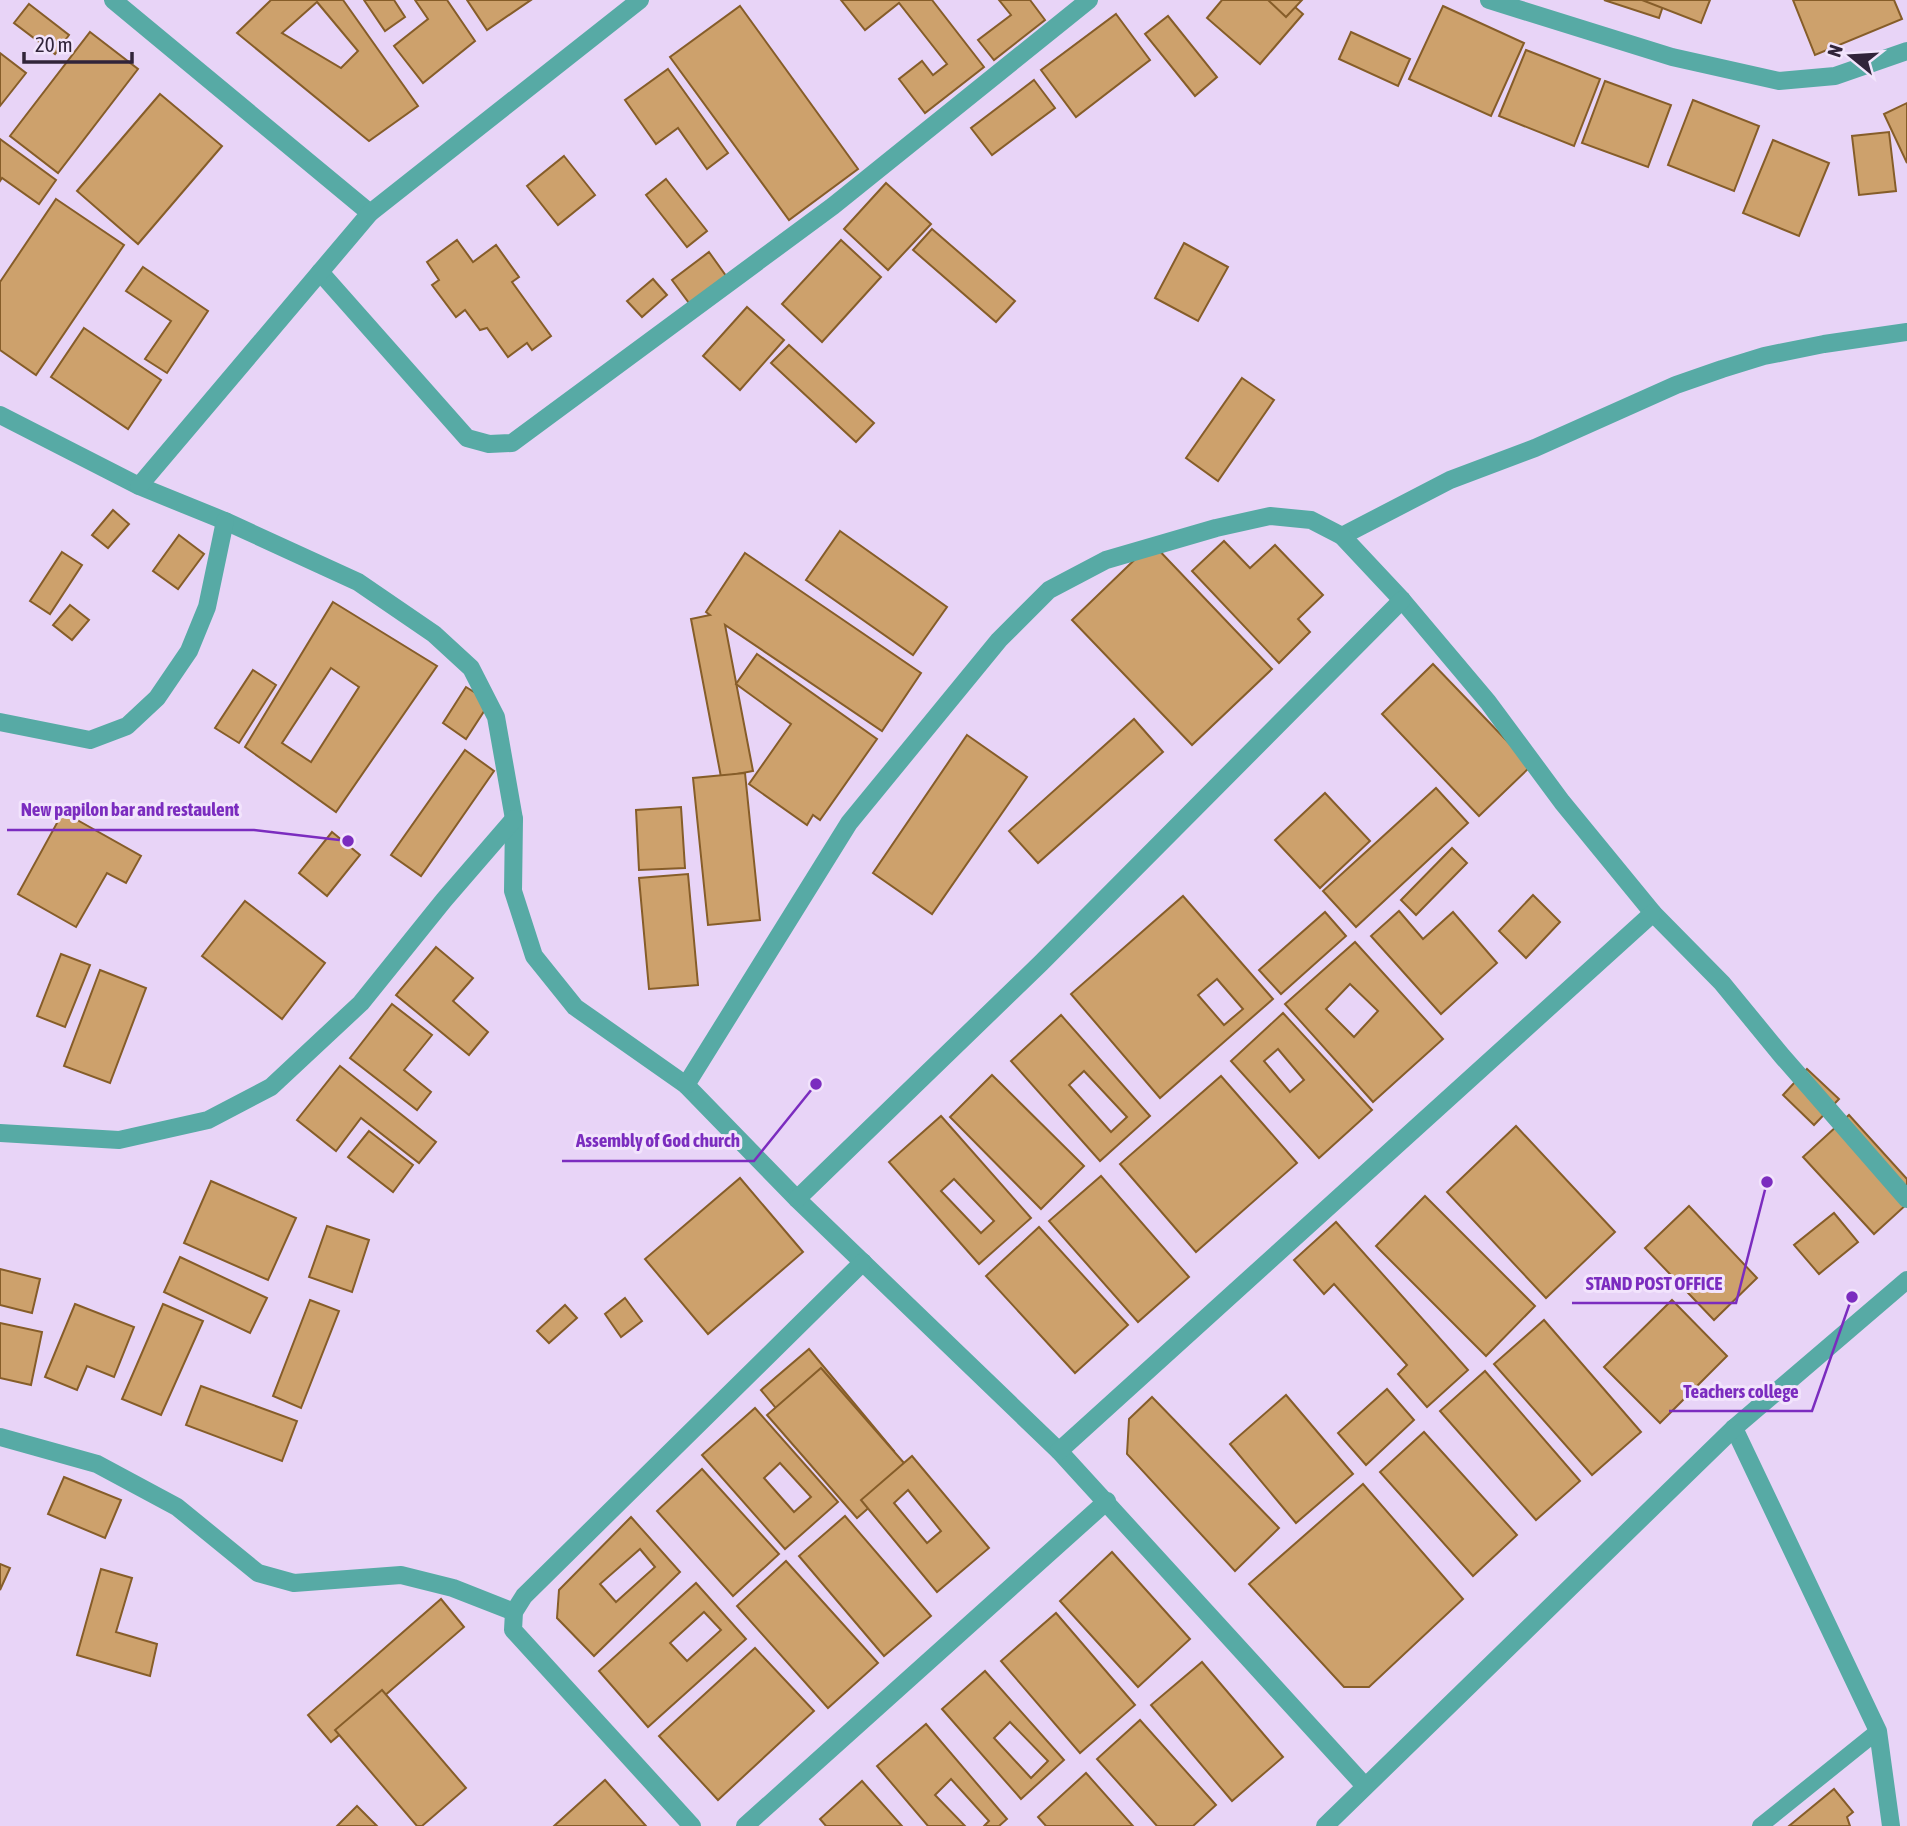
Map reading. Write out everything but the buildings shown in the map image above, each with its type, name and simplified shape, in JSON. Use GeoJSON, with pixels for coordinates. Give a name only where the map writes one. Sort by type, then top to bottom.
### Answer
{"type":"FeatureCollection","features":[{"type":"Feature","properties":{"kind":"street"},"geometry":{"type":"LineString","coordinates":[[113,0],[370,213]]}},
{"type":"Feature","properties":{"kind":"street"},"geometry":{"type":"LineString","coordinates":[[139,486],[370,213],[640,0]]}},
{"type":"Feature","properties":{"kind":"street"},"geometry":{"type":"LineString","coordinates":[[320,272],[467,438],[489,444],[512,443],[833,206],[1089,0]]}},
{"type":"Feature","properties":{"kind":"street"},"geometry":{"type":"LineString","coordinates":[[1489,0],[1672,57],[1779,80],[1835,76],[1907,51]]}},
{"type":"Feature","properties":{"kind":"street"},"geometry":{"type":"LineString","coordinates":[[1342,536],[1450,481],[1535,448],[1699,377],[1764,356],[1858,338],[1907,332]]}},
{"type":"Feature","properties":{"kind":"street"},"geometry":{"type":"LineString","coordinates":[[0,415],[139,486],[225,521],[358,582],[433,634],[471,668],[496,717],[514,819],[513,891],[534,956],[575,1007],[686,1085],[797,1199],[1059,1451],[1365,1786]]}},
{"type":"Feature","properties":{"kind":"street"},"geometry":{"type":"LineString","coordinates":[[686,1085],[849,823],[999,640],[1049,590],[1107,560],[1216,528],[1270,516],[1311,520],[1342,536],[1402,600],[1488,702],[1562,802],[1653,913],[1722,983],[1907,1199]]}},
{"type":"Feature","properties":{"kind":"street"},"geometry":{"type":"LineString","coordinates":[[0,722],[90,740],[127,726],[157,698],[189,651],[207,607],[225,521]]}},
{"type":"Feature","properties":{"kind":"street"},"geometry":{"type":"LineString","coordinates":[[797,1199],[1041,963],[1402,600]]}},
{"type":"Feature","properties":{"kind":"street"},"geometry":{"type":"LineString","coordinates":[[0,1133],[119,1140],[208,1120],[271,1087],[361,1003],[514,819]]}},
{"type":"Feature","properties":{"kind":"street"},"geometry":{"type":"LineString","coordinates":[[1059,1451],[1653,913]]}},
{"type":"Feature","properties":{"kind":"street"},"geometry":{"type":"LineString","coordinates":[[692,1826],[513,1630],[514,1612],[524,1596],[863,1262]]}},
{"type":"Feature","properties":{"kind":"street"},"geometry":{"type":"LineString","coordinates":[[1325,1826],[1734,1428],[1907,1280]]}},
{"type":"Feature","properties":{"kind":"street"},"geometry":{"type":"LineString","coordinates":[[1734,1428],[1878,1731],[1891,1826]]}},
{"type":"Feature","properties":{"kind":"street"},"geometry":{"type":"LineString","coordinates":[[0,1437],[97,1464],[177,1507],[258,1573],[294,1583],[401,1576],[453,1588],[514,1612]]}},
{"type":"Feature","properties":{"kind":"street"},"geometry":{"type":"LineString","coordinates":[[745,1826],[1107,1501]]}},
{"type":"Feature","properties":{"kind":"lane"},"geometry":{"type":"LineString","coordinates":[[1760,1826],[1878,1731]]}},
{"type":"Feature","properties":{"kind":"place","name":"New papilon bar and restaulent"},"geometry":{"type":"Point","coordinates":[348,841]}},
{"type":"Feature","properties":{"kind":"place","name":"Assembly of God church"},"geometry":{"type":"Point","coordinates":[816,1084]}},
{"type":"Feature","properties":{"kind":"place","name":"STAND POST OFFICE"},"geometry":{"type":"Point","coordinates":[1767,1182]}},
{"type":"Feature","properties":{"kind":"place","name":"Teachers college"},"geometry":{"type":"Point","coordinates":[1852,1297]}}]}
